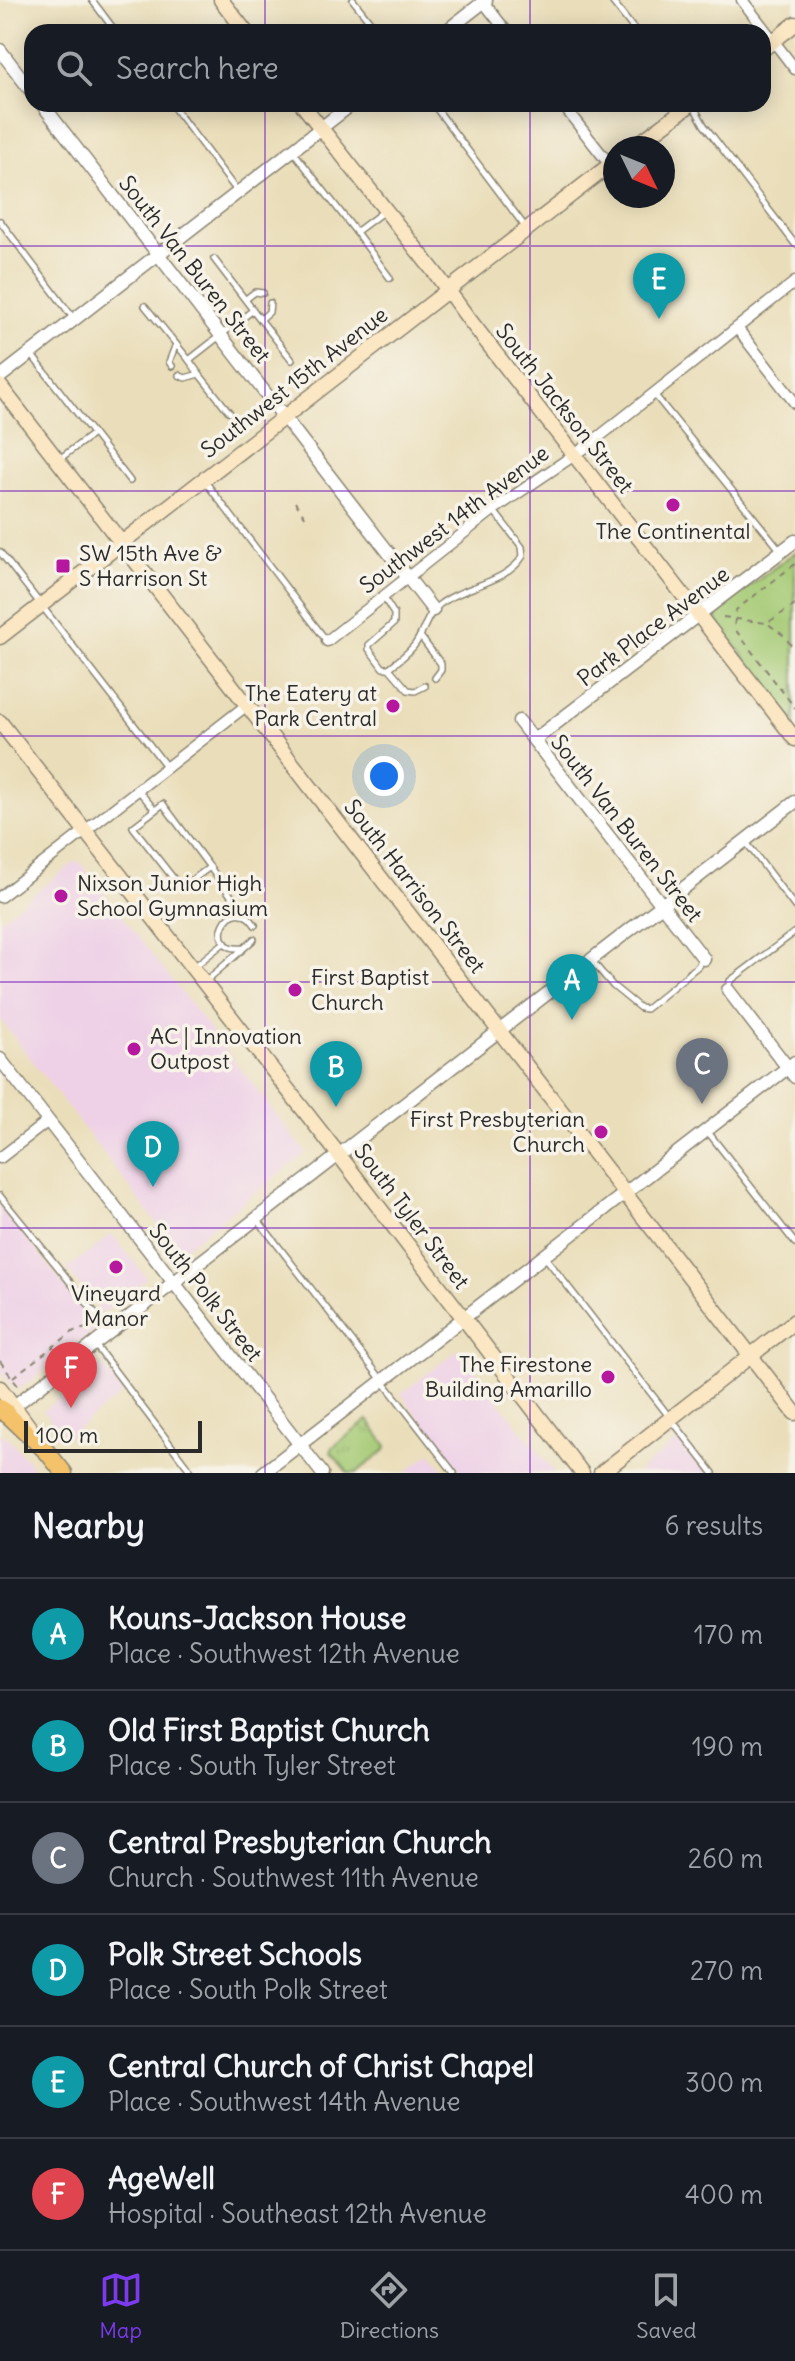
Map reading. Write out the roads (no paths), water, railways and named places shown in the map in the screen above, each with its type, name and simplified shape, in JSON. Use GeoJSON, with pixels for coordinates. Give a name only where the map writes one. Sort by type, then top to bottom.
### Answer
{"type":"FeatureCollection","features":[{"type":"Feature","properties":{"kind":"main road"},"geometry":{"type":"LineString","coordinates":[[221,0],[240,24]]}},
{"type":"Feature","properties":{"kind":"main road"},"geometry":{"type":"LineString","coordinates":[[771,43],[795,24]]}},
{"type":"Feature","properties":{"kind":"main road","name":"South Jackson Street"},"geometry":{"type":"LineString","coordinates":[[308,112],[795,739]]}},
{"type":"Feature","properties":{"kind":"main road"},"geometry":{"type":"LineString","coordinates":[[649,136],[680,112]]}},
{"type":"Feature","properties":{"kind":"main road","name":"Southwest 15th Avenue"},"geometry":{"type":"LineString","coordinates":[[0,637],[603,170]]}},
{"type":"Feature","properties":{"kind":"main road","name":"South Harrison Street"},"geometry":{"type":"LineString","coordinates":[[0,386],[795,1413]]}},
{"type":"Feature","properties":{"kind":"main road","name":"South Tyler Street"},"geometry":{"type":"LineString","coordinates":[[0,722],[339,1155],[582,1473]]}},
{"type":"Feature","properties":{"kind":"main road"},"geometry":{"type":"LineString","coordinates":[[601,1473],[795,1321]]}},
{"type":"Feature","properties":{"kind":"main road"},"geometry":{"type":"LineString","coordinates":[[0,1388],[5,1411],[64,1473]]}},
{"type":"Feature","properties":{"kind":"street"},"geometry":{"type":"LineString","coordinates":[[742,0],[756,24]]}},
{"type":"Feature","properties":{"kind":"street"},"geometry":{"type":"LineString","coordinates":[[455,24],[484,1],[501,24]]}},
{"type":"Feature","properties":{"kind":"street"},"geometry":{"type":"LineString","coordinates":[[771,48],[795,69]]}},
{"type":"Feature","properties":{"kind":"street"},"geometry":{"type":"LineString","coordinates":[[0,50],[24,82]]}},
{"type":"Feature","properties":{"kind":"street","name":"South Van Buren Street"},"geometry":{"type":"LineString","coordinates":[[48,112],[433,610]]}},
{"type":"Feature","properties":{"kind":"street"},"geometry":{"type":"LineString","coordinates":[[0,377],[341,112]]}},
{"type":"Feature","properties":{"kind":"street"},"geometry":{"type":"LineString","coordinates":[[569,112],[603,152]]}},
{"type":"Feature","properties":{"kind":"street","name":"Southwest 14th Avenue"},"geometry":{"type":"LineString","coordinates":[[327,641],[493,510],[574,455],[654,394],[795,282]]}},
{"type":"Feature","properties":{"kind":"street"},"geometry":{"type":"LineString","coordinates":[[737,328],[795,403]]}},
{"type":"Feature","properties":{"kind":"street","name":"Park Place Avenue"},"geometry":{"type":"LineString","coordinates":[[534,740],[795,541]]}},
{"type":"Feature","properties":{"kind":"street"},"geometry":{"type":"LineString","coordinates":[[0,897],[247,705]]}},
{"type":"Feature","properties":{"kind":"street","name":"South Van Buren Street"},"geometry":{"type":"LineString","coordinates":[[519,721],[703,958]]}},
{"type":"Feature","properties":{"kind":"street"},"geometry":{"type":"LineString","coordinates":[[5,1411],[174,1284],[795,802]]}},
{"type":"Feature","properties":{"kind":"street"},"geometry":{"type":"LineString","coordinates":[[263,1473],[707,1131],[793,1069],[728,990]]}},
{"type":"Feature","properties":{"kind":"street","name":"South Polk Street"},"geometry":{"type":"LineString","coordinates":[[0,1059],[322,1473]]}},
{"type":"Feature","properties":{"kind":"street"},"geometry":{"type":"LineString","coordinates":[[0,1158],[48,1121]]}},
{"type":"Feature","properties":{"kind":"lane"},"geometry":{"type":"LineString","coordinates":[[92,0],[110,24]]}},
{"type":"Feature","properties":{"kind":"lane"},"geometry":{"type":"LineString","coordinates":[[353,0],[372,24]]}},
{"type":"Feature","properties":{"kind":"lane"},"geometry":{"type":"LineString","coordinates":[[611,0],[630,24]]}},
{"type":"Feature","properties":{"kind":"lane"},"geometry":{"type":"LineString","coordinates":[[177,112],[238,192]]}},
{"type":"Feature","properties":{"kind":"lane"},"geometry":{"type":"LineString","coordinates":[[439,112],[527,229]]}},
{"type":"Feature","properties":{"kind":"lane"},"geometry":{"type":"LineString","coordinates":[[696,112],[795,244]]}},
{"type":"Feature","properties":{"kind":"lane"},"geometry":{"type":"LineString","coordinates":[[292,150],[390,278]]}},
{"type":"Feature","properties":{"kind":"lane"},"geometry":{"type":"LineString","coordinates":[[356,232],[385,210]]}},
{"type":"Feature","properties":{"kind":"lane"},"geometry":{"type":"LineString","coordinates":[[0,221],[74,319]]}},
{"type":"Feature","properties":{"kind":"lane"},"geometry":{"type":"LineString","coordinates":[[214,259],[292,360]]}},
{"type":"Feature","properties":{"kind":"lane"},"geometry":{"type":"LineString","coordinates":[[246,299],[255,292],[263,293]]}},
{"type":"Feature","properties":{"kind":"lane"},"geometry":{"type":"LineString","coordinates":[[261,319],[269,312],[270,303]]}},
{"type":"Feature","properties":{"kind":"lane"},"geometry":{"type":"LineString","coordinates":[[145,306],[230,413]]}},
{"type":"Feature","properties":{"kind":"lane"},"geometry":{"type":"LineString","coordinates":[[189,360],[253,310]]}},
{"type":"Feature","properties":{"kind":"lane"},"geometry":{"type":"LineString","coordinates":[[172,366],[169,362],[176,344]]}},
{"type":"Feature","properties":{"kind":"lane"},"geometry":{"type":"LineString","coordinates":[[30,353],[130,481]]}},
{"type":"Feature","properties":{"kind":"lane"},"geometry":{"type":"LineString","coordinates":[[179,375],[185,378],[199,374]]}},
{"type":"Feature","properties":{"kind":"lane"},"geometry":{"type":"LineString","coordinates":[[654,394],[782,552]]}},
{"type":"Feature","properties":{"kind":"lane"},"geometry":{"type":"LineString","coordinates":[[57,461],[93,434]]}},
{"type":"Feature","properties":{"kind":"lane"},"geometry":{"type":"LineString","coordinates":[[204,480],[327,641]]}},
{"type":"Feature","properties":{"kind":"lane"},"geometry":{"type":"LineString","coordinates":[[383,597],[394,614],[394,623],[369,645],[369,649],[383,668],[389,668],[414,646],[433,610],[457,594],[509,572],[518,565],[523,556],[522,547],[493,510]]}},
{"type":"Feature","properties":{"kind":"lane"},"geometry":{"type":"LineString","coordinates":[[0,552],[167,767]]}},
{"type":"Feature","properties":{"kind":"lane"},"geometry":{"type":"LineString","coordinates":[[420,635],[441,664],[435,678]]}},
{"type":"Feature","properties":{"kind":"lane"},"geometry":{"type":"LineString","coordinates":[[389,668],[408,690],[415,691],[425,686]]}},
{"type":"Feature","properties":{"kind":"lane"},"geometry":{"type":"LineString","coordinates":[[138,790],[155,810]]}},
{"type":"Feature","properties":{"kind":"lane"},"geometry":{"type":"LineString","coordinates":[[210,867],[181,888],[133,827],[163,804],[255,925]]}},
{"type":"Feature","properties":{"kind":"lane"},"geometry":{"type":"LineString","coordinates":[[745,841],[795,907]]}},
{"type":"Feature","properties":{"kind":"lane"},"geometry":{"type":"LineString","coordinates":[[244,948],[232,948],[225,942],[221,930],[225,920],[235,914],[246,916]]}},
{"type":"Feature","properties":{"kind":"lane"},"geometry":{"type":"LineString","coordinates":[[728,990],[730,981],[795,932]]}},
{"type":"Feature","properties":{"kind":"lane"},"geometry":{"type":"LineString","coordinates":[[203,983],[254,939]]}},
{"type":"Feature","properties":{"kind":"lane"},"geometry":{"type":"LineString","coordinates":[[192,969],[225,942]]}},
{"type":"Feature","properties":{"kind":"lane"},"geometry":{"type":"LineString","coordinates":[[591,959],[613,986],[640,1008],[646,1009],[698,966],[703,958]]}},
{"type":"Feature","properties":{"kind":"lane"},"geometry":{"type":"LineString","coordinates":[[707,1131],[795,1243]]}},
{"type":"Feature","properties":{"kind":"lane"},"geometry":{"type":"LineString","coordinates":[[0,1196],[111,1332]]}},
{"type":"Feature","properties":{"kind":"lane"},"geometry":{"type":"LineString","coordinates":[[257,1219],[454,1473]]}},
{"type":"Feature","properties":{"kind":"lane"},"geometry":{"type":"LineString","coordinates":[[545,1257],[713,1473]]}},
{"type":"Feature","properties":{"kind":"lane"},"geometry":{"type":"LineString","coordinates":[[95,1344],[192,1473]]}},
{"type":"Feature","properties":{"kind":"place","name":"Central Church of Christ Chapel"},"geometry":{"type":"Point","coordinates":[659,319]}},
{"type":"Feature","properties":{"kind":"place","name":"The Continental"},"geometry":{"type":"Point","coordinates":[673,505]}},
{"type":"Feature","properties":{"kind":"place","name":"SW 15th Ave & S Harrison St"},"geometry":{"type":"Point","coordinates":[63,566]}},
{"type":"Feature","properties":{"kind":"place","name":"The Eatery at Park Central"},"geometry":{"type":"Point","coordinates":[393,706]}},
{"type":"Feature","properties":{"kind":"place","name":"Nixson Junior High School Gymnasium"},"geometry":{"type":"Point","coordinates":[61,896]}},
{"type":"Feature","properties":{"kind":"place","name":"First Baptist Church"},"geometry":{"type":"Point","coordinates":[295,990]}},
{"type":"Feature","properties":{"kind":"place","name":"Kouns-Jackson House"},"geometry":{"type":"Point","coordinates":[572,1020]}},
{"type":"Feature","properties":{"kind":"place","name":"AC | Innovation Outpost"},"geometry":{"type":"Point","coordinates":[134,1049]}},
{"type":"Feature","properties":{"kind":"place","name":"Central Presbyterian Church"},"geometry":{"type":"Point","coordinates":[702,1104]}},
{"type":"Feature","properties":{"kind":"place","name":"Old First Baptist Church"},"geometry":{"type":"Point","coordinates":[336,1107]}},
{"type":"Feature","properties":{"kind":"place","name":"First Presbyterian Church"},"geometry":{"type":"Point","coordinates":[601,1132]}},
{"type":"Feature","properties":{"kind":"place","name":"Polk Street Schools"},"geometry":{"type":"Point","coordinates":[153,1187]}},
{"type":"Feature","properties":{"kind":"place","name":"Vineyard Manor"},"geometry":{"type":"Point","coordinates":[116,1267]}},
{"type":"Feature","properties":{"kind":"place","name":"The Firestone Building Amarillo"},"geometry":{"type":"Point","coordinates":[608,1377]}},
{"type":"Feature","properties":{"kind":"place","name":"AgeWell"},"geometry":{"type":"Point","coordinates":[71,1408]}}]}
